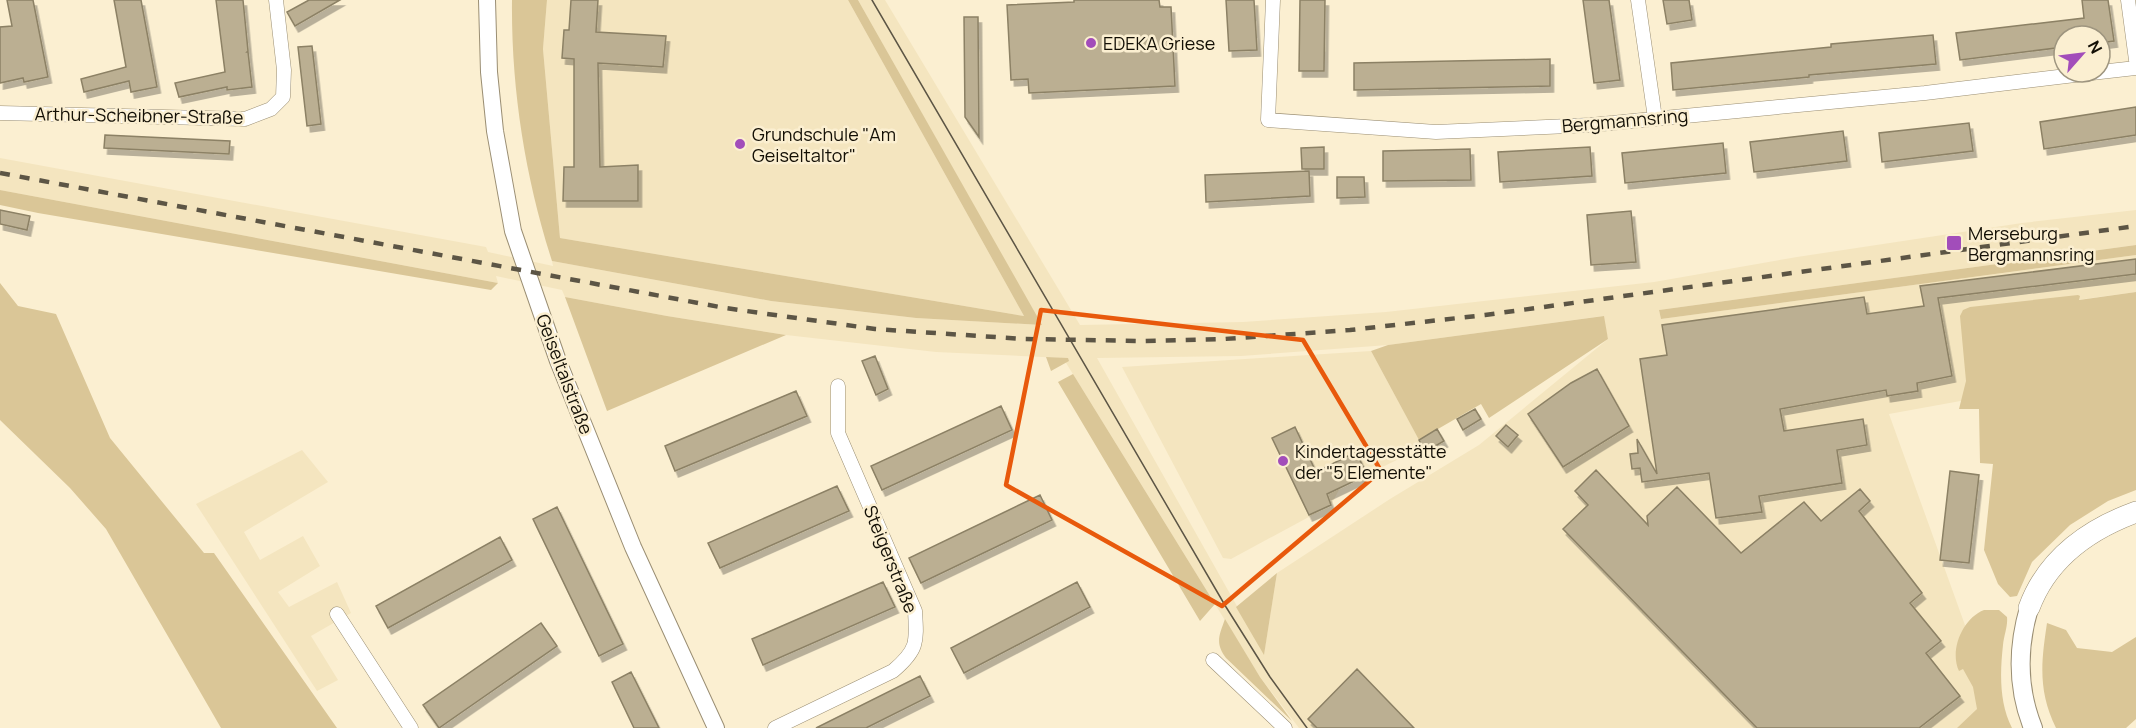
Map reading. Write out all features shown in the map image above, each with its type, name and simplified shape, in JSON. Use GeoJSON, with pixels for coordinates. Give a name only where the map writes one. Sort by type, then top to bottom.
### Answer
{"type":"FeatureCollection","features":[{"type":"Feature","properties":{"kind":"main road"},"geometry":{"type":"LineString","coordinates":[[2033,728],[2024,699],[2020,672],[2023,629],[2039,583],[2061,555],[2106,526],[2136,512]]}},
{"type":"Feature","properties":{"kind":"street","name":"Arthur-Scheibner-Straße"},"geometry":{"type":"LineString","coordinates":[[0,112],[245,119],[271,109],[283,97],[284,70],[276,0]]}},
{"type":"Feature","properties":{"kind":"street","name":"Geiseltalstraße"},"geometry":{"type":"LineString","coordinates":[[487,0],[489,72],[495,131],[513,231],[558,361],[633,547],[716,728]]}},
{"type":"Feature","properties":{"kind":"street","name":"Bergmannsring"},"geometry":{"type":"LineString","coordinates":[[1273,0],[1268,120],[1436,132],[1591,125],[1925,93],[2052,78]]}},
{"type":"Feature","properties":{"kind":"street"},"geometry":{"type":"LineString","coordinates":[[1638,0],[1655,118]]}},
{"type":"Feature","properties":{"kind":"street"},"geometry":{"type":"LineString","coordinates":[[2128,0],[2136,60]]}},
{"type":"Feature","properties":{"kind":"street","name":"Bergmannsring"},"geometry":{"type":"LineString","coordinates":[[2112,71],[2136,68]]}},
{"type":"Feature","properties":{"kind":"street","name":"Steigerstraße"},"geometry":{"type":"LineString","coordinates":[[775,728],[893,671],[910,657],[917,636],[915,611],[838,433],[838,386]]}},
{"type":"Feature","properties":{"kind":"street"},"geometry":{"type":"LineString","coordinates":[[337,614],[411,728]]}},
{"type":"Feature","properties":{"kind":"street"},"geometry":{"type":"LineString","coordinates":[[1213,660],[1285,728]]}},
{"type":"Feature","properties":{"kind":"highlighted area"},"geometry":{"type":"Polygon","coordinates":[[[1041,310],[1303,340],[1381,471],[1222,606],[1006,485],[1041,310]]]}},
{"type":"Feature","properties":{"kind":"shaded area"},"geometry":{"type":"Polygon","coordinates":[[[512,0],[547,0],[543,49],[560,238],[1024,316],[848,0],[858,0],[1042,325],[916,318],[771,301],[552,261],[527,165],[514,66],[512,0]]]}},
{"type":"Feature","properties":{"kind":"shaded area","name":"Grundschule \"Am Geiseltaltor\""},"geometry":{"type":"Polygon","coordinates":[[[547,0],[848,0],[1024,316],[560,238],[543,49],[547,0]]]}},
{"type":"Feature","properties":{"kind":"shaded area"},"geometry":{"type":"Polygon","coordinates":[[[858,0],[885,0],[1080,325],[1243,322],[1386,312],[1654,282],[1797,257],[2022,223],[2136,210],[2136,245],[1659,310],[1661,319],[2136,255],[2136,292],[1965,315],[1977,398],[1889,414],[1993,703],[1962,728],[1299,728],[1260,677],[1063,358],[936,352],[786,335],[565,297],[562,290],[496,276],[498,283],[0,190],[0,158],[486,247],[488,252],[553,266],[552,261],[771,301],[916,318],[1041,325],[858,0]],[[1603,316],[1388,345],[1241,356],[1097,358],[1264,654],[1277,573],[1390,499],[1479,445],[1608,339],[1603,316]]]}},
{"type":"Feature","properties":{"kind":"shaded area"},"geometry":{"type":"Polygon","coordinates":[[[0,190],[498,283],[491,290],[38,213],[0,205],[0,190]]]}},
{"type":"Feature","properties":{"kind":"shaded area"},"geometry":{"type":"Polygon","coordinates":[[[2136,245],[2136,255],[1661,319],[1659,310],[2136,245]]]}},
{"type":"Feature","properties":{"kind":"shaded area"},"geometry":{"type":"Polygon","coordinates":[[[0,283],[18,306],[56,314],[110,438],[204,553],[214,553],[337,728],[221,728],[106,529],[70,488],[0,420],[0,283]]]}},
{"type":"Feature","properties":{"kind":"shaded area"},"geometry":{"type":"Polygon","coordinates":[[[2136,292],[2136,490],[2108,501],[2070,525],[2032,562],[2017,596],[2010,597],[1998,584],[1984,550],[1993,464],[1980,463],[1979,409],[1959,409],[1966,381],[1960,316],[1963,310],[1970,307],[2078,295],[2079,300],[2136,292]]]}},
{"type":"Feature","properties":{"kind":"shaded area"},"geometry":{"type":"Polygon","coordinates":[[[565,297],[667,316],[786,335],[607,411],[565,297]]]}},
{"type":"Feature","properties":{"kind":"shaded area"},"geometry":{"type":"Polygon","coordinates":[[[1604,316],[1608,339],[1489,418],[1481,404],[1419,440],[1371,351],[1388,345],[1604,316]]]}},
{"type":"Feature","properties":{"kind":"shaded area","name":"Kindertagesstätte der \"5 Elemente\""},"geometry":{"type":"Polygon","coordinates":[[[1371,351],[1423,447],[1340,488],[1331,505],[1231,559],[1223,558],[1122,367],[1371,351]]]}},
{"type":"Feature","properties":{"kind":"shaded area"},"geometry":{"type":"Polygon","coordinates":[[[1046,357],[1068,358],[1069,361],[1051,371],[1046,357]]]}},
{"type":"Feature","properties":{"kind":"shaded area"},"geometry":{"type":"Polygon","coordinates":[[[1073,374],[1215,604],[1200,621],[1058,382],[1073,374]]]}},
{"type":"Feature","properties":{"kind":"shaded area"},"geometry":{"type":"Polygon","coordinates":[[[302,450],[328,482],[244,532],[260,560],[303,536],[320,566],[278,592],[289,607],[337,582],[351,613],[311,636],[338,680],[317,691],[196,504],[302,450]]]}},
{"type":"Feature","properties":{"kind":"shaded area"},"geometry":{"type":"Polygon","coordinates":[[[1277,573],[1264,655],[1236,607],[1277,573]]]}},
{"type":"Feature","properties":{"kind":"shaded area"},"geometry":{"type":"Polygon","coordinates":[[[1984,610],[1999,610],[2007,617],[2001,677],[2005,708],[2012,728],[1957,728],[1977,709],[1973,687],[1963,669],[1959,671],[1956,663],[1957,645],[1964,627],[1976,614],[1984,610]]]}},
{"type":"Feature","properties":{"kind":"shaded area"},"geometry":{"type":"Polygon","coordinates":[[[1225,619],[1260,677],[1292,721],[1226,658],[1219,644],[1225,619]]]}},
{"type":"Feature","properties":{"kind":"shaded area"},"geometry":{"type":"Polygon","coordinates":[[[2047,623],[2066,630],[2077,648],[2112,652],[2136,637],[2136,719],[2126,728],[2056,728],[2046,702],[2042,677],[2047,623]]]}},
{"type":"Feature","properties":{"kind":"building"},"geometry":{"type":"Polygon","coordinates":[[[7,0],[33,0],[48,77],[24,82],[23,78],[0,83],[0,27],[12,26],[7,0]]]}},
{"type":"Feature","properties":{"kind":"building"},"geometry":{"type":"Polygon","coordinates":[[[114,0],[141,0],[157,87],[131,92],[129,81],[84,92],[81,79],[126,67],[114,0]]]}},
{"type":"Feature","properties":{"kind":"building"},"geometry":{"type":"Polygon","coordinates":[[[216,0],[243,0],[252,87],[227,90],[227,87],[179,97],[175,83],[225,72],[216,0]]]}},
{"type":"Feature","properties":{"kind":"building"},"geometry":{"type":"Polygon","coordinates":[[[309,0],[340,0],[295,26],[287,12],[309,0]]]}},
{"type":"Feature","properties":{"kind":"building"},"geometry":{"type":"Polygon","coordinates":[[[571,0],[598,0],[596,32],[666,36],[663,67],[598,63],[600,167],[638,165],[638,201],[563,201],[564,167],[574,167],[574,59],[562,58],[564,30],[569,30],[571,0]]]}},
{"type":"Feature","properties":{"kind":"building","name":"EDEKA Griese"},"geometry":{"type":"Polygon","coordinates":[[[1074,0],[1159,0],[1160,7],[1171,7],[1175,86],[1029,93],[1028,79],[1011,80],[1007,5],[1074,2],[1074,0]]]}},
{"type":"Feature","properties":{"kind":"building"},"geometry":{"type":"Polygon","coordinates":[[[1226,0],[1254,0],[1257,50],[1229,51],[1226,0]]]}},
{"type":"Feature","properties":{"kind":"building"},"geometry":{"type":"Polygon","coordinates":[[[1300,0],[1325,0],[1324,71],[1299,71],[1300,0]]]}},
{"type":"Feature","properties":{"kind":"building"},"geometry":{"type":"Polygon","coordinates":[[[1583,0],[1609,0],[1620,80],[1594,83],[1583,0]]]}},
{"type":"Feature","properties":{"kind":"building"},"geometry":{"type":"Polygon","coordinates":[[[1663,0],[1689,0],[1692,20],[1667,24],[1663,0]]]}},
{"type":"Feature","properties":{"kind":"building"},"geometry":{"type":"Polygon","coordinates":[[[2082,0],[2108,0],[2112,24],[2052,24],[2052,48],[1960,60],[1956,33],[2084,18],[2082,0]]]}},
{"type":"Feature","properties":{"kind":"building"},"geometry":{"type":"Polygon","coordinates":[[[964,17],[978,17],[979,137],[965,117],[964,17]]]}},
{"type":"Feature","properties":{"kind":"building"},"geometry":{"type":"Polygon","coordinates":[[[1933,35],[1936,64],[1673,90],[1671,63],[1831,47],[1831,44],[1933,35]]]}},
{"type":"Feature","properties":{"kind":"building"},"geometry":{"type":"Polygon","coordinates":[[[312,46],[321,124],[307,126],[298,47],[312,46]]]}},
{"type":"Feature","properties":{"kind":"building"},"geometry":{"type":"Polygon","coordinates":[[[1550,59],[1550,86],[1354,90],[1354,63],[1550,59]]]}},
{"type":"Feature","properties":{"kind":"building"},"geometry":{"type":"Polygon","coordinates":[[[2136,107],[2136,135],[2044,149],[2040,122],[2136,107]]]}},
{"type":"Feature","properties":{"kind":"building"},"geometry":{"type":"Polygon","coordinates":[[[1969,123],[1973,151],[1882,162],[1879,133],[1969,123]]]}},
{"type":"Feature","properties":{"kind":"building"},"geometry":{"type":"Polygon","coordinates":[[[1843,131],[1847,161],[1754,172],[1750,142],[1843,131]]]}},
{"type":"Feature","properties":{"kind":"building"},"geometry":{"type":"Polygon","coordinates":[[[105,135],[230,141],[229,154],[104,148],[105,135]]]}},
{"type":"Feature","properties":{"kind":"building"},"geometry":{"type":"Polygon","coordinates":[[[1723,143],[1726,173],[1625,183],[1622,153],[1723,143]]]}},
{"type":"Feature","properties":{"kind":"building"},"geometry":{"type":"Polygon","coordinates":[[[1324,147],[1324,169],[1302,169],[1301,148],[1324,147]]]}},
{"type":"Feature","properties":{"kind":"building"},"geometry":{"type":"Polygon","coordinates":[[[1590,147],[1592,176],[1500,182],[1498,152],[1590,147]]]}},
{"type":"Feature","properties":{"kind":"building"},"geometry":{"type":"Polygon","coordinates":[[[1470,149],[1471,180],[1383,181],[1383,151],[1470,149]]]}},
{"type":"Feature","properties":{"kind":"building"},"geometry":{"type":"Polygon","coordinates":[[[1309,171],[1310,196],[1206,202],[1205,175],[1309,171]]]}},
{"type":"Feature","properties":{"kind":"building"},"geometry":{"type":"Polygon","coordinates":[[[1337,177],[1364,177],[1365,197],[1337,198],[1337,177]]]}},
{"type":"Feature","properties":{"kind":"building"},"geometry":{"type":"Polygon","coordinates":[[[0,210],[30,216],[27,230],[0,224],[0,210]]]}},
{"type":"Feature","properties":{"kind":"building"},"geometry":{"type":"Polygon","coordinates":[[[1631,211],[1636,262],[1591,265],[1587,215],[1631,211]]]}},
{"type":"Feature","properties":{"kind":"building"},"geometry":{"type":"Polygon","coordinates":[[[2136,259],[2136,274],[1938,298],[1952,376],[1917,383],[1918,391],[1887,396],[1886,390],[1780,409],[1784,431],[1863,419],[1867,445],[1837,450],[1842,483],[1759,496],[1762,512],[1716,518],[1709,473],[1642,482],[1640,468],[1632,469],[1630,454],[1638,453],[1637,439],[1657,474],[1640,359],[1667,355],[1662,325],[1864,297],[1867,314],[1924,306],[1920,286],[2136,259]]]}},
{"type":"Feature","properties":{"kind":"building"},"geometry":{"type":"Polygon","coordinates":[[[875,356],[888,389],[876,395],[862,361],[875,356]]]}},
{"type":"Feature","properties":{"kind":"building"},"geometry":{"type":"Polygon","coordinates":[[[1597,369],[1629,426],[1563,467],[1528,414],[1571,383],[1597,369]]]}},
{"type":"Feature","properties":{"kind":"building"},"geometry":{"type":"Polygon","coordinates":[[[796,391],[807,416],[675,471],[665,446],[796,391]]]}},
{"type":"Feature","properties":{"kind":"building"},"geometry":{"type":"Polygon","coordinates":[[[1001,406],[1012,430],[882,490],[871,466],[1001,406]]]}},
{"type":"Feature","properties":{"kind":"building"},"geometry":{"type":"Polygon","coordinates":[[[1475,409],[1481,419],[1463,430],[1457,419],[1475,409]]]}},
{"type":"Feature","properties":{"kind":"building"},"geometry":{"type":"Polygon","coordinates":[[[1506,425],[1518,435],[1508,447],[1496,436],[1506,425]]]}},
{"type":"Feature","properties":{"kind":"building"},"geometry":{"type":"Polygon","coordinates":[[[1295,427],[1316,472],[1356,452],[1367,475],[1327,494],[1331,505],[1309,515],[1272,438],[1295,427]]]}},
{"type":"Feature","properties":{"kind":"building"},"geometry":{"type":"Polygon","coordinates":[[[1437,429],[1444,441],[1425,452],[1419,440],[1437,429]]]}},
{"type":"Feature","properties":{"kind":"building"},"geometry":{"type":"Polygon","coordinates":[[[1596,470],[1648,525],[1647,516],[1677,487],[1741,553],[1804,502],[1821,521],[1860,489],[1870,501],[1859,511],[1922,593],[1910,603],[1941,641],[1926,653],[1960,696],[1919,728],[1757,728],[1563,529],[1588,505],[1575,491],[1596,470]]]}},
{"type":"Feature","properties":{"kind":"building"},"geometry":{"type":"Polygon","coordinates":[[[1950,471],[1979,475],[1969,563],[1940,560],[1950,471]]]}},
{"type":"Feature","properties":{"kind":"building"},"geometry":{"type":"Polygon","coordinates":[[[837,486],[849,511],[720,568],[708,543],[837,486]]]}},
{"type":"Feature","properties":{"kind":"building"},"geometry":{"type":"Polygon","coordinates":[[[1040,495],[1052,520],[921,583],[909,558],[1040,495]]]}},
{"type":"Feature","properties":{"kind":"building"},"geometry":{"type":"Polygon","coordinates":[[[557,507],[623,644],[599,656],[533,519],[557,507]]]}},
{"type":"Feature","properties":{"kind":"building"},"geometry":{"type":"Polygon","coordinates":[[[500,537],[512,560],[388,628],[376,606],[500,537]]]}},
{"type":"Feature","properties":{"kind":"building"},"geometry":{"type":"Polygon","coordinates":[[[883,582],[895,607],[763,665],[752,639],[883,582]]]}},
{"type":"Feature","properties":{"kind":"building"},"geometry":{"type":"Polygon","coordinates":[[[1077,582],[1090,607],[964,673],[951,648],[1077,582]]]}},
{"type":"Feature","properties":{"kind":"building"},"geometry":{"type":"Polygon","coordinates":[[[541,623],[557,646],[439,728],[423,705],[541,623]]]}},
{"type":"Feature","properties":{"kind":"building"},"geometry":{"type":"Polygon","coordinates":[[[1357,669],[1414,728],[1317,728],[1308,719],[1357,669]]]}},
{"type":"Feature","properties":{"kind":"building"},"geometry":{"type":"Polygon","coordinates":[[[631,672],[659,728],[634,728],[612,682],[631,672]]]}},
{"type":"Feature","properties":{"kind":"building"},"geometry":{"type":"Polygon","coordinates":[[[920,676],[930,696],[866,728],[816,728],[920,676]]]}},
{"type":"Feature","properties":{"kind":"tram line"},"geometry":{"type":"LineString","coordinates":[[872,0],[1226,607],[1270,677],[1307,728]]}},
{"type":"Feature","properties":{"kind":"railway"},"geometry":{"type":"LineString","coordinates":[[0,173],[725,308],[875,329],[1024,339],[1143,341],[1224,339],[1350,330],[1485,315],[2136,226]]}},
{"type":"Feature","properties":{"kind":"place","name":"EDEKA Griese"},"geometry":{"type":"Point","coordinates":[1091,43]}},
{"type":"Feature","properties":{"kind":"place","name":"Grundschule \"Am Geiseltaltor\""},"geometry":{"type":"Point","coordinates":[740,144]}},
{"type":"Feature","properties":{"kind":"place","name":"Merseburg Bergmannsring"},"geometry":{"type":"Point","coordinates":[1954,243]}},
{"type":"Feature","properties":{"kind":"place","name":"Kindertagesstätte der \"5 Elemente\""},"geometry":{"type":"Point","coordinates":[1283,461]}}]}
